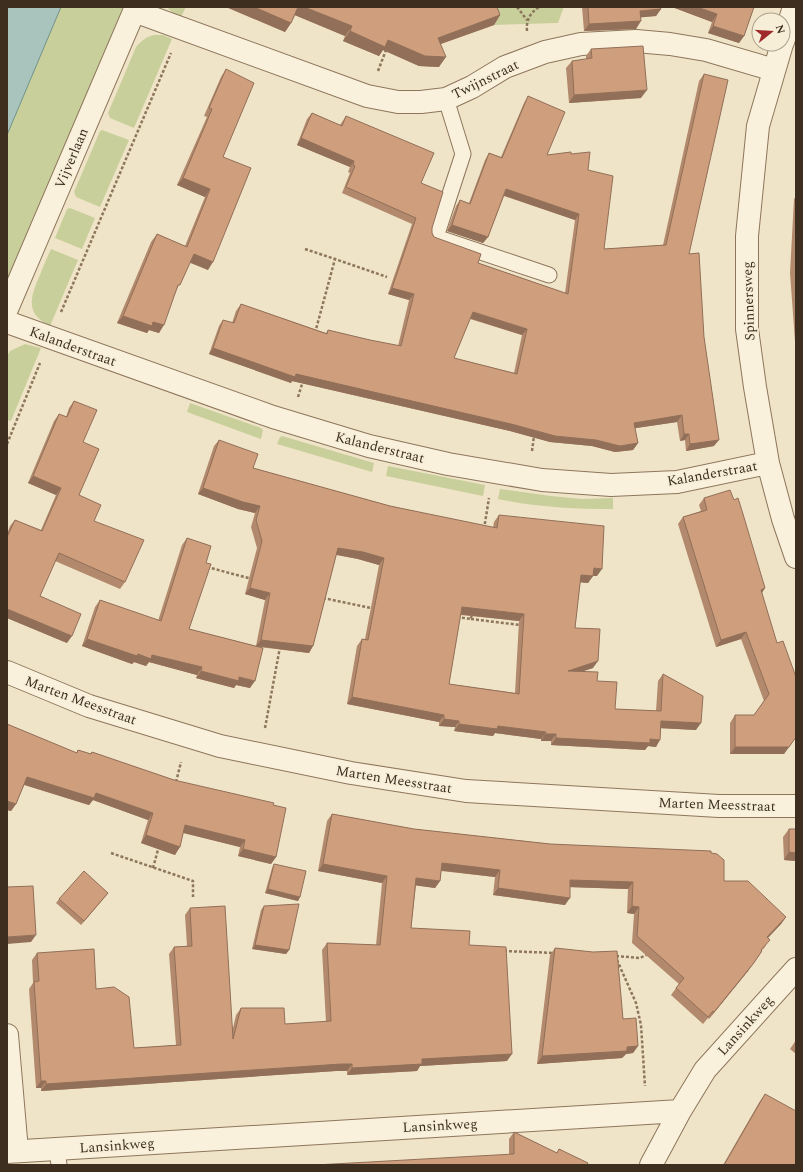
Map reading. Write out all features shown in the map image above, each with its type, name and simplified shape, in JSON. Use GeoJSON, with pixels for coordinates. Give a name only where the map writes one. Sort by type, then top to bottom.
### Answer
{"type":"FeatureCollection","features":[{"type":"Feature","properties":{"kind":"street","name":"Spinnersweg"},"geometry":{"type":"LineString","coordinates":[[791,17],[794,7]]}},
{"type":"Feature","properties":{"kind":"street","name":"Twijnstraat"},"geometry":{"type":"LineString","coordinates":[[135,9],[182,29],[367,96],[398,102],[421,102],[446,99],[472,87],[505,67],[545,52],[581,44],[636,41],[670,44],[706,50],[774,70]]}},
{"type":"Feature","properties":{"kind":"street","name":"Vijverlaan"},"geometry":{"type":"LineString","coordinates":[[7,309],[135,9]]}},
{"type":"Feature","properties":{"kind":"street","name":"Spinnersweg"},"geometry":{"type":"LineString","coordinates":[[780,52],[758,126],[747,236],[748,329],[755,387],[768,463],[783,519],[796,557]]}},
{"type":"Feature","properties":{"kind":"street","name":"Kalanderstraat"},"geometry":{"type":"LineString","coordinates":[[7,322],[291,423],[369,446],[448,464],[542,480],[611,486],[677,482],[768,463]]}},
{"type":"Feature","properties":{"kind":"street","name":"Marten Meesstraat"},"geometry":{"type":"LineString","coordinates":[[7,672],[89,706],[220,746],[351,773],[466,791],[719,806],[796,806]]}},
{"type":"Feature","properties":{"kind":"street","name":"Lansinkweg"},"geometry":{"type":"LineString","coordinates":[[7,1034],[12,1152],[58,1157],[680,1111],[705,1070],[796,969]]}},
{"type":"Feature","properties":{"kind":"street"},"geometry":{"type":"LineString","coordinates":[[651,1165],[680,1111]]}},
{"type":"Feature","properties":{"kind":"lane"},"geometry":{"type":"LineString","coordinates":[[446,99],[463,154],[436,237],[549,275]]}},
{"type":"Feature","properties":{"kind":"path"},"geometry":{"type":"LineString","coordinates":[[517,7],[528,19],[533,10],[539,7]]}},
{"type":"Feature","properties":{"kind":"path"},"geometry":{"type":"LineString","coordinates":[[7,444],[50,338],[182,29]]}},
{"type":"Feature","properties":{"kind":"path"},"geometry":{"type":"LineString","coordinates":[[305,249],[387,277]]}},
{"type":"Feature","properties":{"kind":"path"},"geometry":{"type":"LineString","coordinates":[[315,334],[335,259]]}},
{"type":"Feature","properties":{"kind":"path"},"geometry":{"type":"LineString","coordinates":[[291,423],[303,378]]}},
{"type":"Feature","properties":{"kind":"path"},"geometry":{"type":"LineString","coordinates":[[528,478],[535,432]]}},
{"type":"Feature","properties":{"kind":"path"},"geometry":{"type":"LineString","coordinates":[[483,532],[493,471]]}},
{"type":"Feature","properties":{"kind":"path"},"geometry":{"type":"LineString","coordinates":[[205,566],[255,580]]}},
{"type":"Feature","properties":{"kind":"path"},"geometry":{"type":"LineString","coordinates":[[320,598],[371,608]]}},
{"type":"Feature","properties":{"kind":"path"},"geometry":{"type":"LineString","coordinates":[[471,619],[472,612]]}},
{"type":"Feature","properties":{"kind":"path"},"geometry":{"type":"LineString","coordinates":[[456,617],[523,625]]}},
{"type":"Feature","properties":{"kind":"path"},"geometry":{"type":"LineString","coordinates":[[260,754],[280,646]]}},
{"type":"Feature","properties":{"kind":"path"},"geometry":{"type":"LineString","coordinates":[[153,868],[161,841]]}},
{"type":"Feature","properties":{"kind":"path"},"geometry":{"type":"LineString","coordinates":[[111,853],[193,881],[193,897]]}},
{"type":"Feature","properties":{"kind":"path"},"geometry":{"type":"LineString","coordinates":[[502,950],[563,954]]}},
{"type":"Feature","properties":{"kind":"path"},"geometry":{"type":"LineString","coordinates":[[646,1113],[641,1024],[636,1003],[615,956],[640,958],[653,951]]}},
{"type":"Feature","properties":{"kind":"green space"},"geometry":{"type":"Polygon","coordinates":[[[61,7],[123,7],[7,283],[7,135],[61,7]]]}},
{"type":"Feature","properties":{"kind":"green space"},"geometry":{"type":"Polygon","coordinates":[[[167,7],[186,7],[181,17],[174,14],[167,7]]]}},
{"type":"Feature","properties":{"kind":"green space"},"geometry":{"type":"Polygon","coordinates":[[[488,7],[564,7],[558,23],[494,25],[488,7]]]}},
{"type":"Feature","properties":{"kind":"green space"},"geometry":{"type":"Polygon","coordinates":[[[154,35],[163,35],[172,39],[134,128],[110,118],[108,113],[136,47],[144,39],[154,35]]]}},
{"type":"Feature","properties":{"kind":"green space"},"geometry":{"type":"Polygon","coordinates":[[[102,130],[129,140],[100,207],[76,197],[74,192],[100,131],[102,130]]]}},
{"type":"Feature","properties":{"kind":"green space"},"geometry":{"type":"Polygon","coordinates":[[[70,208],[95,218],[82,249],[55,238],[67,209],[70,208]]]}},
{"type":"Feature","properties":{"kind":"green space"},"geometry":{"type":"Polygon","coordinates":[[[51,249],[78,260],[50,326],[36,316],[33,310],[32,298],[51,249]]]}},
{"type":"Feature","properties":{"kind":"green space"},"geometry":{"type":"Polygon","coordinates":[[[25,344],[41,348],[11,421],[7,420],[7,356],[10,351],[25,344]]]}},
{"type":"Feature","properties":{"kind":"green space"},"geometry":{"type":"Polygon","coordinates":[[[190,403],[261,428],[263,430],[261,439],[187,412],[190,403]]]}},
{"type":"Feature","properties":{"kind":"green space"},"geometry":{"type":"Polygon","coordinates":[[[282,436],[374,463],[372,472],[277,444],[282,436]]]}},
{"type":"Feature","properties":{"kind":"green space"},"geometry":{"type":"Polygon","coordinates":[[[388,466],[485,485],[483,496],[386,476],[388,466]]]}},
{"type":"Feature","properties":{"kind":"green space"},"geometry":{"type":"Polygon","coordinates":[[[500,489],[582,499],[613,498],[613,509],[555,507],[512,502],[498,499],[500,489]]]}},
{"type":"Feature","properties":{"kind":"water"},"geometry":{"type":"Polygon","coordinates":[[[7,7],[61,7],[7,135],[7,7]]]}},
{"type":"Feature","properties":{"kind":"building"},"geometry":{"type":"Polygon","coordinates":[[[254,7],[298,7],[291,23],[254,7]]]}},
{"type":"Feature","properties":{"kind":"building"},"geometry":{"type":"Polygon","coordinates":[[[304,7],[497,7],[500,15],[438,38],[446,57],[425,56],[388,40],[385,47],[350,31],[352,26],[304,7]]]}},
{"type":"Feature","properties":{"kind":"building"},"geometry":{"type":"Polygon","coordinates":[[[588,7],[660,7],[661,9],[640,11],[641,21],[589,24],[588,7]]]}},
{"type":"Feature","properties":{"kind":"building"},"geometry":{"type":"Polygon","coordinates":[[[697,7],[754,7],[751,12],[744,36],[713,26],[717,14],[697,7]]]}},
{"type":"Feature","properties":{"kind":"building"},"geometry":{"type":"Polygon","coordinates":[[[643,46],[647,90],[574,95],[572,61],[592,58],[591,49],[643,46]]]}},
{"type":"Feature","properties":{"kind":"building"},"geometry":{"type":"Polygon","coordinates":[[[226,69],[254,83],[223,157],[251,168],[213,262],[194,254],[180,285],[178,285],[164,325],[153,322],[152,326],[123,316],[157,234],[187,247],[210,189],[183,178],[212,109],[209,108],[226,69]]]}},
{"type":"Feature","properties":{"kind":"building"},"geometry":{"type":"Polygon","coordinates":[[[704,74],[728,80],[689,254],[699,253],[704,337],[719,440],[690,444],[689,434],[684,434],[682,415],[634,423],[638,443],[620,446],[596,440],[555,436],[515,425],[296,374],[295,377],[213,348],[223,320],[234,323],[241,304],[327,334],[328,330],[401,346],[414,294],[392,288],[416,218],[346,187],[355,166],[353,165],[354,161],[301,138],[312,113],[342,126],[346,116],[434,153],[421,183],[443,192],[432,228],[434,237],[481,254],[478,263],[568,294],[579,214],[506,189],[488,237],[452,225],[460,200],[470,204],[489,153],[502,158],[528,96],[565,112],[547,155],[571,152],[571,154],[590,152],[588,170],[613,176],[604,249],[666,245],[704,74]],[[473,312],[454,358],[517,374],[527,329],[473,312]]]}},
{"type":"Feature","properties":{"kind":"building"},"geometry":{"type":"Polygon","coordinates":[[[74,401],[97,410],[83,442],[99,449],[79,495],[101,505],[94,521],[144,540],[125,582],[59,553],[40,596],[81,614],[72,636],[7,609],[7,537],[15,520],[42,531],[61,488],[33,476],[59,414],[67,417],[74,401]]]}},
{"type":"Feature","properties":{"kind":"building"},"geometry":{"type":"Polygon","coordinates":[[[219,440],[258,454],[253,468],[390,506],[497,528],[499,515],[604,526],[602,569],[594,568],[593,576],[581,575],[575,628],[600,629],[598,661],[568,671],[598,672],[597,681],[617,682],[615,709],[661,711],[663,674],[703,696],[701,723],[661,721],[660,740],[650,739],[650,743],[556,738],[556,734],[545,734],[546,732],[498,726],[497,729],[459,724],[459,721],[444,719],[444,715],[352,697],[362,639],[368,640],[384,558],[363,552],[338,548],[313,646],[261,640],[270,593],[250,588],[262,541],[256,520],[260,506],[243,502],[203,488],[219,440]],[[462,607],[449,684],[519,694],[524,614],[462,607]]]}},
{"type":"Feature","properties":{"kind":"building"},"geometry":{"type":"Polygon","coordinates":[[[730,490],[734,500],[738,498],[743,514],[765,588],[761,590],[777,643],[783,641],[796,677],[796,737],[789,747],[735,747],[735,715],[754,715],[769,694],[746,632],[721,640],[683,517],[707,510],[704,498],[730,490]]]}},
{"type":"Feature","properties":{"kind":"building"},"geometry":{"type":"Polygon","coordinates":[[[187,538],[211,546],[206,563],[211,564],[189,629],[263,648],[255,681],[239,677],[239,681],[201,671],[202,667],[152,655],[151,659],[138,654],[137,656],[87,639],[100,600],[161,621],[187,538]]]}},
{"type":"Feature","properties":{"kind":"building"},"geometry":{"type":"Polygon","coordinates":[[[7,724],[77,753],[78,750],[91,754],[92,752],[174,780],[274,803],[273,805],[286,808],[276,857],[243,849],[245,840],[185,825],[180,847],[146,835],[153,813],[96,793],[94,798],[27,777],[16,804],[7,801],[7,724]]]}},
{"type":"Feature","properties":{"kind":"building"},"geometry":{"type":"Polygon","coordinates":[[[332,814],[414,829],[550,844],[711,851],[711,853],[717,854],[724,860],[724,881],[748,881],[786,917],[767,937],[770,940],[761,950],[762,951],[753,964],[714,1012],[713,1011],[708,1017],[676,988],[684,978],[637,936],[639,907],[632,906],[633,882],[570,880],[570,898],[498,888],[500,870],[442,863],[440,881],[416,878],[411,928],[470,931],[469,945],[506,947],[512,1054],[422,1059],[422,1064],[352,1068],[352,1064],[341,1064],[46,1084],[46,1081],[41,1081],[34,982],[39,981],[37,953],[94,949],[96,989],[114,987],[129,997],[134,1048],[181,1045],[174,947],[192,946],[190,908],[225,906],[233,1039],[241,1008],[284,1008],[285,1024],[331,1021],[327,943],[380,945],[387,876],[323,864],[332,814]]]}},
{"type":"Feature","properties":{"kind":"building"},"geometry":{"type":"Polygon","coordinates":[[[789,829],[796,829],[796,853],[789,852],[789,829]]]}},
{"type":"Feature","properties":{"kind":"building"},"geometry":{"type":"Polygon","coordinates":[[[274,864],[306,871],[300,897],[268,889],[274,864]]]}},
{"type":"Feature","properties":{"kind":"building"},"geometry":{"type":"Polygon","coordinates":[[[84,871],[108,893],[84,921],[59,899],[84,871]]]}},
{"type":"Feature","properties":{"kind":"building"},"geometry":{"type":"Polygon","coordinates":[[[33,886],[36,935],[7,937],[7,887],[33,886]]]}},
{"type":"Feature","properties":{"kind":"building"},"geometry":{"type":"Polygon","coordinates":[[[299,904],[289,950],[255,945],[264,906],[299,904]]]}},
{"type":"Feature","properties":{"kind":"building"},"geometry":{"type":"Polygon","coordinates":[[[555,948],[593,952],[617,951],[623,1019],[636,1018],[638,1046],[627,1047],[627,1051],[542,1056],[555,948]]]}},
{"type":"Feature","properties":{"kind":"building"},"geometry":{"type":"Polygon","coordinates":[[[765,1094],[796,1111],[796,1165],[724,1165],[765,1094]]]}},
{"type":"Feature","properties":{"kind":"building"},"geometry":{"type":"Polygon","coordinates":[[[514,1132],[557,1153],[559,1149],[588,1163],[587,1165],[315,1165],[514,1154],[514,1132]]]}}]}
